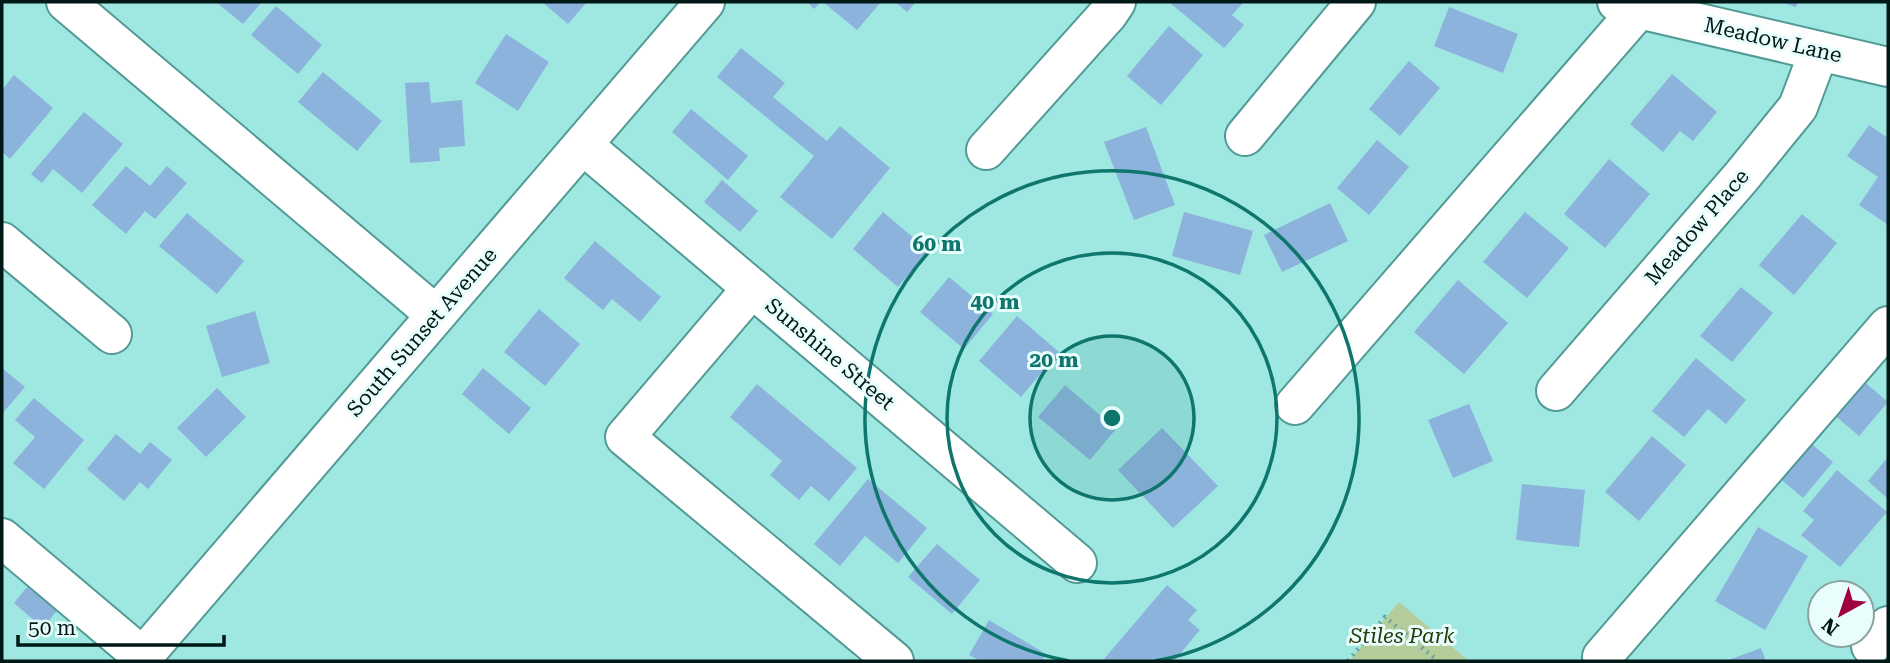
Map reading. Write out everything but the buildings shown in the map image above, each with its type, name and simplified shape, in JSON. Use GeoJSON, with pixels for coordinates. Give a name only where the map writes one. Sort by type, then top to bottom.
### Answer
{"type":"FeatureCollection","features":[{"type":"Feature","properties":{"kind":"street"},"geometry":{"type":"LineString","coordinates":[[66,2],[436,316]]}},
{"type":"Feature","properties":{"kind":"street","name":"South Sunset Avenue"},"geometry":{"type":"LineString","coordinates":[[141,659],[705,2]]}},
{"type":"Feature","properties":{"kind":"street"},"geometry":{"type":"LineString","coordinates":[[986,150],[1116,2]]}},
{"type":"Feature","properties":{"kind":"street"},"geometry":{"type":"LineString","coordinates":[[1245,136],[1356,2]]}},
{"type":"Feature","properties":{"kind":"street"},"geometry":{"type":"LineString","coordinates":[[1295,405],[1628,5]]}},
{"type":"Feature","properties":{"kind":"street","name":"Meadow Lane"},"geometry":{"type":"LineString","coordinates":[[1628,5],[1888,67]]}},
{"type":"Feature","properties":{"kind":"street","name":"Meadow Place"},"geometry":{"type":"LineString","coordinates":[[1556,391],[1742,176],[1798,107],[1819,51]]}},
{"type":"Feature","properties":{"kind":"street","name":"Sunshine Street"},"geometry":{"type":"LineString","coordinates":[[583,145],[1077,563]]}},
{"type":"Feature","properties":{"kind":"street"},"geometry":{"type":"LineString","coordinates":[[2,242],[112,334]]}},
{"type":"Feature","properties":{"kind":"street"},"geometry":{"type":"LineString","coordinates":[[752,288],[625,437],[894,661]]}},
{"type":"Feature","properties":{"kind":"street"},"geometry":{"type":"LineString","coordinates":[[1602,657],[1888,327]]}},
{"type":"Feature","properties":{"kind":"street"},"geometry":{"type":"LineString","coordinates":[[2,538],[141,659]]}},
{"type":"Feature","properties":{"kind":"path"},"geometry":{"type":"LineString","coordinates":[[1348,661],[1385,617],[1438,661]]}},
{"type":"Feature","properties":{"kind":"green space","name":"Stiles Park"},"geometry":{"type":"Polygon","coordinates":[[[1399,602],[1469,661],[1349,661],[1399,602]]]}}]}
